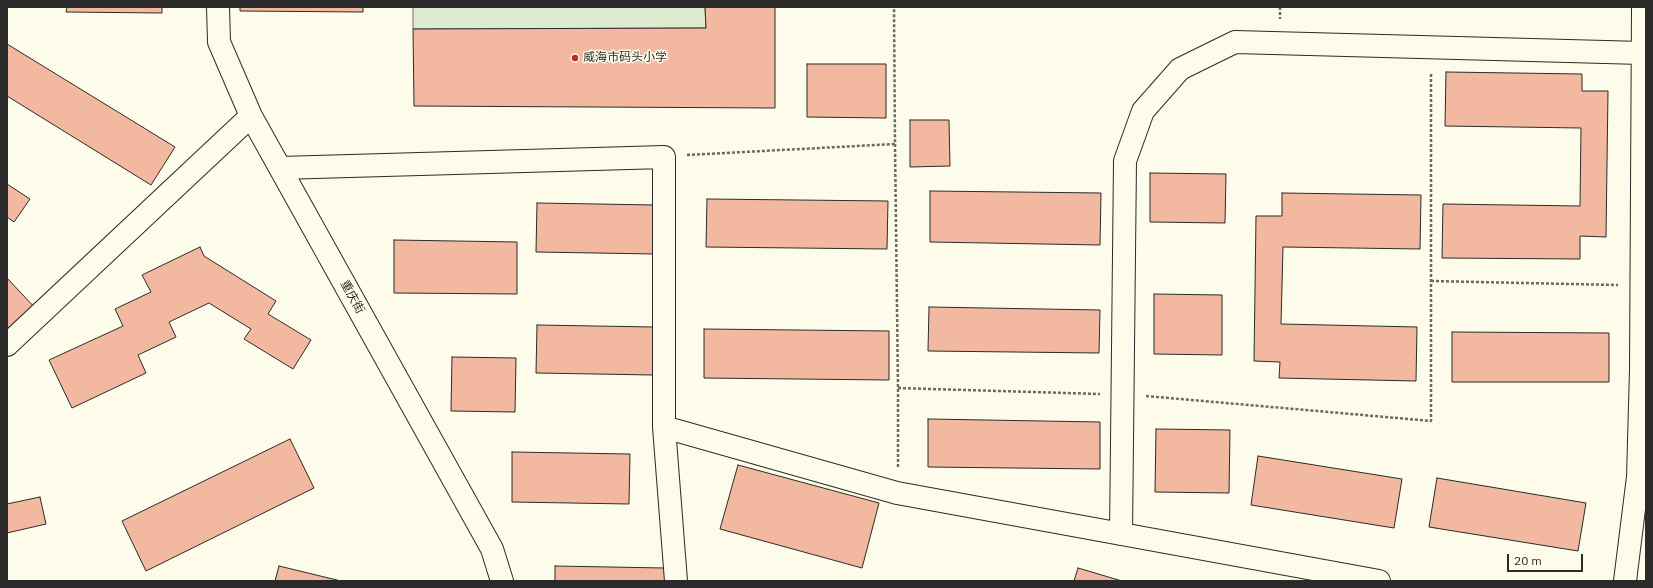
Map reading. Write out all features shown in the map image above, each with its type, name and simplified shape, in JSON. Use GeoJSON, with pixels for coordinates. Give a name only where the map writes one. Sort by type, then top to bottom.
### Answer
{"type":"FeatureCollection","features":[{"type":"Feature","properties":{"kind":"street","name":"重庆街"},"geometry":{"type":"LineString","coordinates":[[218,7],[219,42],[251,116],[492,549],[502,581]]}},
{"type":"Feature","properties":{"kind":"street"},"geometry":{"type":"LineString","coordinates":[[1625,581],[1638,477],[1641,285],[1642,7]]}},
{"type":"Feature","properties":{"kind":"street"},"geometry":{"type":"LineString","coordinates":[[1121,534],[1124,161],[1143,111],[1180,69],[1235,42],[1642,53]]}},
{"type":"Feature","properties":{"kind":"street"},"geometry":{"type":"LineString","coordinates":[[7,345],[251,116]]}},
{"type":"Feature","properties":{"kind":"street"},"geometry":{"type":"LineString","coordinates":[[280,168],[664,156],[664,427],[676,581]]}},
{"type":"Feature","properties":{"kind":"street"},"geometry":{"type":"LineString","coordinates":[[664,427],[897,493],[1379,581]]}},
{"type":"Feature","properties":{"kind":"path"},"geometry":{"type":"LineString","coordinates":[[894,7],[898,388],[897,493]]}},
{"type":"Feature","properties":{"kind":"path"},"geometry":{"type":"LineString","coordinates":[[898,388],[1122,394],[1431,421],[1430,47]]}},
{"type":"Feature","properties":{"kind":"path"},"geometry":{"type":"LineString","coordinates":[[664,156],[895,144]]}},
{"type":"Feature","properties":{"kind":"path"},"geometry":{"type":"LineString","coordinates":[[1431,280],[1641,285]]}},
{"type":"Feature","properties":{"kind":"green space"},"geometry":{"type":"Polygon","coordinates":[[[413,7],[705,7],[706,28],[413,29],[413,7]]]}},
{"type":"Feature","properties":{"kind":"building"},"geometry":{"type":"Polygon","coordinates":[[[67,7],[162,7],[162,13],[66,12],[67,7]]]}},
{"type":"Feature","properties":{"kind":"building"},"geometry":{"type":"Polygon","coordinates":[[[240,7],[363,7],[363,12],[240,11],[240,7]]]}},
{"type":"Feature","properties":{"kind":"building","name":"威海市码头小学"},"geometry":{"type":"Polygon","coordinates":[[[705,7],[775,7],[775,108],[414,106],[413,29],[706,28],[705,7]]]}},
{"type":"Feature","properties":{"kind":"building"},"geometry":{"type":"Polygon","coordinates":[[[7,44],[175,147],[151,185],[7,96],[7,44]]]}},
{"type":"Feature","properties":{"kind":"building"},"geometry":{"type":"Polygon","coordinates":[[[807,64],[886,64],[886,118],[807,117],[807,64]]]}},
{"type":"Feature","properties":{"kind":"building"},"geometry":{"type":"Polygon","coordinates":[[[1446,72],[1582,74],[1582,91],[1608,91],[1606,237],[1580,236],[1580,259],[1442,258],[1443,204],[1580,206],[1581,128],[1445,126],[1446,72]]]}},
{"type":"Feature","properties":{"kind":"building"},"geometry":{"type":"Polygon","coordinates":[[[910,120],[949,120],[950,166],[910,167],[910,120]]]}},
{"type":"Feature","properties":{"kind":"building"},"geometry":{"type":"Polygon","coordinates":[[[1150,173],[1226,174],[1225,223],[1150,222],[1150,173]]]}},
{"type":"Feature","properties":{"kind":"building"},"geometry":{"type":"Polygon","coordinates":[[[7,184],[30,199],[14,222],[7,217],[7,184]]]}},
{"type":"Feature","properties":{"kind":"building"},"geometry":{"type":"Polygon","coordinates":[[[930,191],[1101,193],[1100,245],[930,242],[930,191]]]}},
{"type":"Feature","properties":{"kind":"building"},"geometry":{"type":"Polygon","coordinates":[[[1282,193],[1421,195],[1420,249],[1283,247],[1281,324],[1417,327],[1416,381],[1279,378],[1280,362],[1254,361],[1256,216],[1282,216],[1282,193]]]}},
{"type":"Feature","properties":{"kind":"building"},"geometry":{"type":"Polygon","coordinates":[[[707,199],[888,201],[887,249],[706,247],[707,199]]]}},
{"type":"Feature","properties":{"kind":"building"},"geometry":{"type":"Polygon","coordinates":[[[537,203],[655,205],[655,254],[536,252],[537,203]]]}},
{"type":"Feature","properties":{"kind":"building"},"geometry":{"type":"Polygon","coordinates":[[[394,240],[517,242],[517,294],[394,293],[394,240]]]}},
{"type":"Feature","properties":{"kind":"building"},"geometry":{"type":"Polygon","coordinates":[[[200,247],[204,256],[276,301],[268,314],[311,340],[293,369],[244,339],[251,329],[209,303],[169,322],[176,337],[138,355],[146,373],[72,408],[49,360],[123,326],[115,309],[151,292],[142,275],[200,247]]]}},
{"type":"Feature","properties":{"kind":"building"},"geometry":{"type":"Polygon","coordinates":[[[7,278],[37,310],[12,333],[7,326],[7,278]]]}},
{"type":"Feature","properties":{"kind":"building"},"geometry":{"type":"Polygon","coordinates":[[[1154,294],[1222,295],[1222,355],[1154,354],[1154,294]]]}},
{"type":"Feature","properties":{"kind":"building"},"geometry":{"type":"Polygon","coordinates":[[[929,307],[1100,310],[1099,353],[928,351],[929,307]]]}},
{"type":"Feature","properties":{"kind":"building"},"geometry":{"type":"Polygon","coordinates":[[[537,325],[653,327],[653,375],[536,373],[537,325]]]}},
{"type":"Feature","properties":{"kind":"building"},"geometry":{"type":"Polygon","coordinates":[[[704,329],[889,331],[889,380],[704,378],[704,329]]]}},
{"type":"Feature","properties":{"kind":"building"},"geometry":{"type":"Polygon","coordinates":[[[1452,332],[1609,333],[1609,382],[1452,382],[1452,332]]]}},
{"type":"Feature","properties":{"kind":"building"},"geometry":{"type":"Polygon","coordinates":[[[452,357],[516,358],[515,412],[451,411],[452,357]]]}},
{"type":"Feature","properties":{"kind":"building"},"geometry":{"type":"Polygon","coordinates":[[[928,419],[1100,422],[1100,469],[928,467],[928,419]]]}},
{"type":"Feature","properties":{"kind":"building"},"geometry":{"type":"Polygon","coordinates":[[[1156,429],[1230,430],[1229,493],[1155,492],[1156,429]]]}},
{"type":"Feature","properties":{"kind":"building"},"geometry":{"type":"Polygon","coordinates":[[[290,439],[314,488],[146,571],[122,521],[290,439]]]}},
{"type":"Feature","properties":{"kind":"building"},"geometry":{"type":"Polygon","coordinates":[[[512,452],[630,454],[629,504],[512,502],[512,452]]]}},
{"type":"Feature","properties":{"kind":"building"},"geometry":{"type":"Polygon","coordinates":[[[1258,456],[1402,479],[1394,528],[1251,505],[1258,456]]]}},
{"type":"Feature","properties":{"kind":"building"},"geometry":{"type":"Polygon","coordinates":[[[738,465],[879,503],[862,568],[720,529],[738,465]]]}},
{"type":"Feature","properties":{"kind":"building"},"geometry":{"type":"Polygon","coordinates":[[[1437,478],[1586,503],[1578,551],[1429,527],[1437,478]]]}},
{"type":"Feature","properties":{"kind":"building"},"geometry":{"type":"Polygon","coordinates":[[[40,497],[46,524],[7,533],[7,504],[40,497]]]}},
{"type":"Feature","properties":{"kind":"building"},"geometry":{"type":"Polygon","coordinates":[[[279,566],[341,581],[275,581],[279,566]]]}},
{"type":"Feature","properties":{"kind":"building"},"geometry":{"type":"Polygon","coordinates":[[[555,566],[665,568],[665,581],[555,581],[555,566]]]}},
{"type":"Feature","properties":{"kind":"building"},"geometry":{"type":"Polygon","coordinates":[[[1078,568],[1122,581],[1074,581],[1078,568]]]}},
{"type":"Feature","properties":{"kind":"place","name":"威海市码头小学"},"geometry":{"type":"Point","coordinates":[575,58]}}]}
